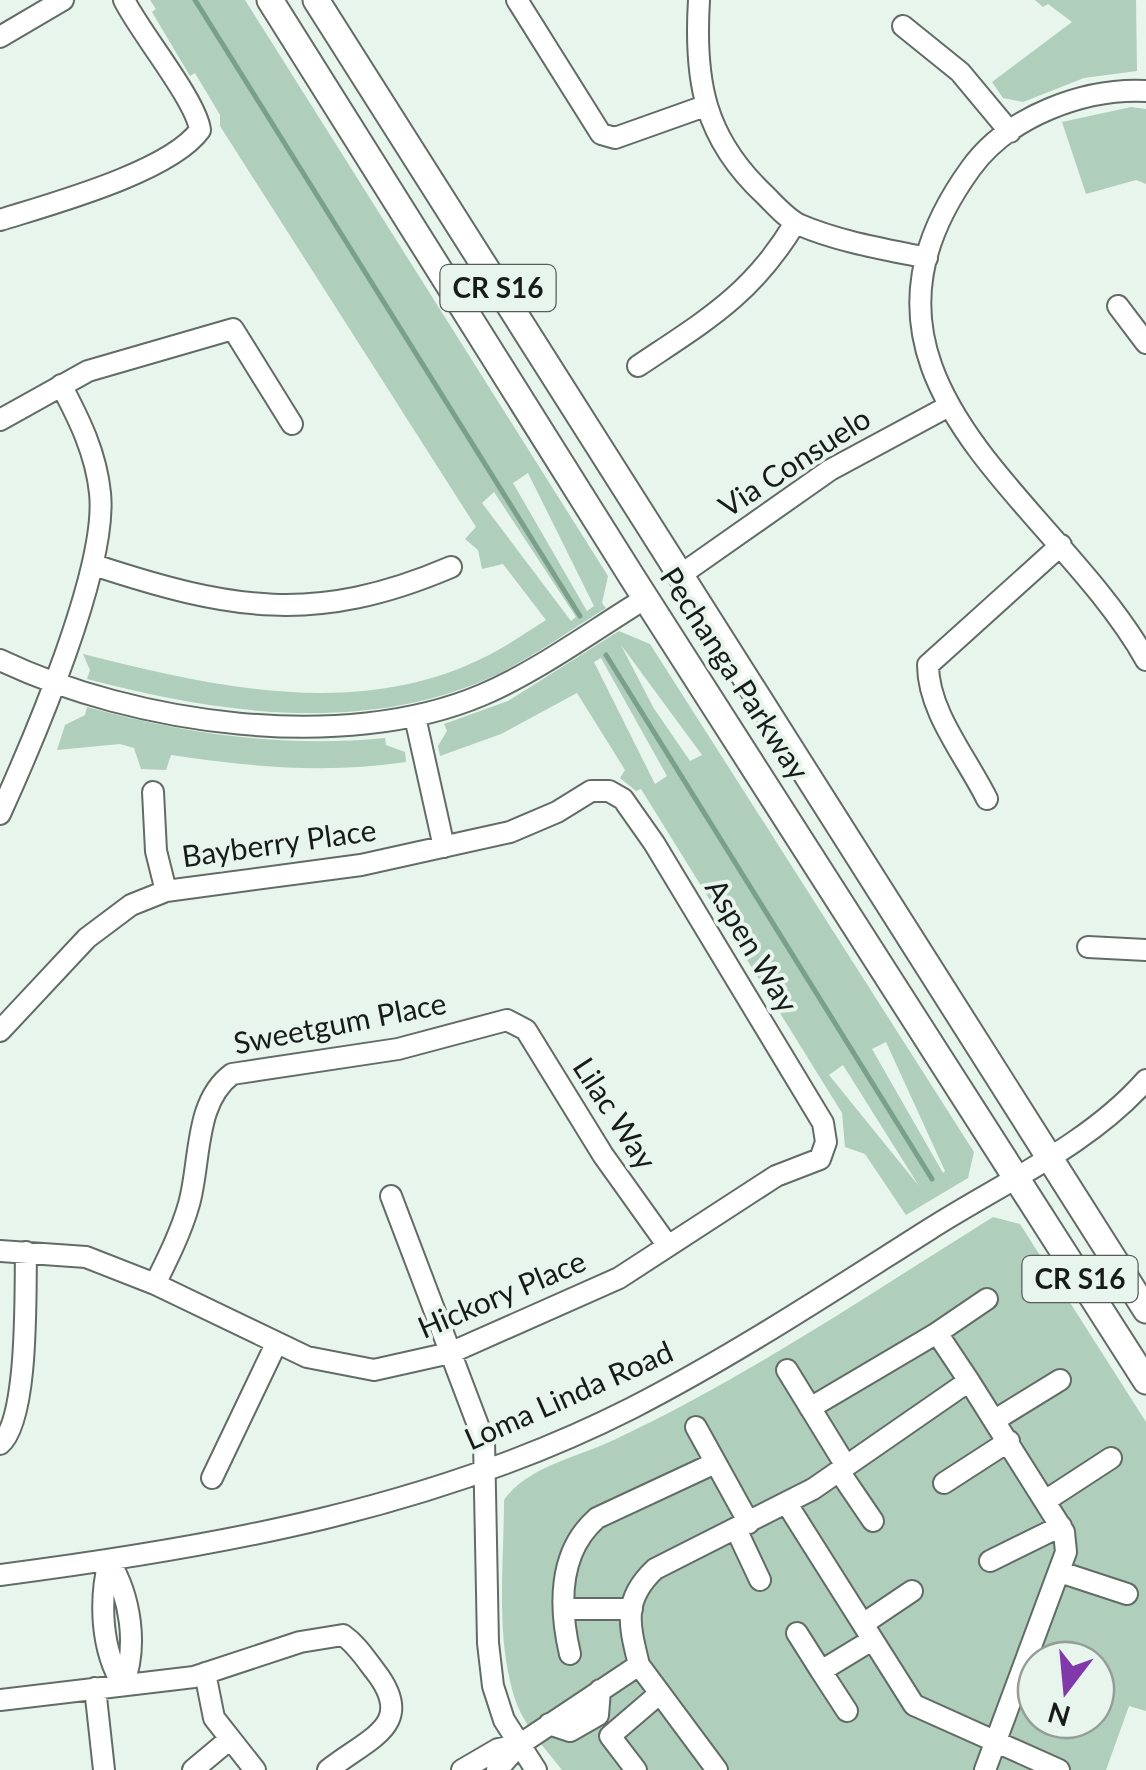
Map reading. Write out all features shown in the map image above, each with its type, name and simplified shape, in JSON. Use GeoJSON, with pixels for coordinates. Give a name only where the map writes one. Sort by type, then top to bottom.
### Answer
{"type":"FeatureCollection","features":[{"type":"Feature","properties":{"kind":"main road","name":"Pechanga Parkway"},"geometry":{"type":"LineString","coordinates":[[270,0],[1146,1381]]}},
{"type":"Feature","properties":{"kind":"main road","name":"Pechanga Parkway"},"geometry":{"type":"LineString","coordinates":[[316,0],[1146,1310]]}},
{"type":"Feature","properties":{"kind":"main road"},"geometry":{"type":"LineString","coordinates":[[646,598],[679,576]]}},
{"type":"Feature","properties":{"kind":"street"},"geometry":{"type":"LineString","coordinates":[[0,37],[64,0]]}},
{"type":"Feature","properties":{"kind":"street"},"geometry":{"type":"LineString","coordinates":[[0,220],[106,186],[188,147],[200,130],[198,111],[182,95],[124,0]]}},
{"type":"Feature","properties":{"kind":"street"},"geometry":{"type":"LineString","coordinates":[[518,0],[601,134],[614,138],[705,106]]}},
{"type":"Feature","properties":{"kind":"street"},"geometry":{"type":"LineString","coordinates":[[698,0],[695,53],[705,106],[733,166],[795,224],[856,243],[926,258]]}},
{"type":"Feature","properties":{"kind":"street"},"geometry":{"type":"LineString","coordinates":[[903,26],[960,72],[1010,132]]}},
{"type":"Feature","properties":{"kind":"street"},"geometry":{"type":"LineString","coordinates":[[1146,92],[1084,98],[1044,110],[978,158],[957,188],[926,258],[921,304],[931,372],[946,407],[974,446],[1108,598],[1146,660]]}},
{"type":"Feature","properties":{"kind":"street"},"geometry":{"type":"LineString","coordinates":[[638,366],[724,308],[760,276],[795,224]]}},
{"type":"Feature","properties":{"kind":"street"},"geometry":{"type":"LineString","coordinates":[[1118,306],[1146,343]]}},
{"type":"Feature","properties":{"kind":"street"},"geometry":{"type":"LineString","coordinates":[[0,420],[88,371],[232,329],[292,424]]}},
{"type":"Feature","properties":{"kind":"street"},"geometry":{"type":"LineString","coordinates":[[0,814],[94,566],[100,529],[97,477],[84,429],[60,385]]}},
{"type":"Feature","properties":{"kind":"street","name":"Via Consuelo"},"geometry":{"type":"LineString","coordinates":[[679,576],[830,470],[946,407]]}},
{"type":"Feature","properties":{"kind":"street"},"geometry":{"type":"LineString","coordinates":[[987,799],[938,710],[928,682],[928,665],[1060,545]]}},
{"type":"Feature","properties":{"kind":"street"},"geometry":{"type":"LineString","coordinates":[[94,566],[206,595],[310,607],[373,597],[451,567]]}},
{"type":"Feature","properties":{"kind":"street"},"geometry":{"type":"LineString","coordinates":[[0,660],[52,681],[180,713],[296,727],[346,728],[415,717],[483,694],[526,674],[646,598]]}},
{"type":"Feature","properties":{"kind":"street"},"geometry":{"type":"LineString","coordinates":[[415,717],[444,846]]}},
{"type":"Feature","properties":{"kind":"street","name":"Bayberry Place"},"geometry":{"type":"LineString","coordinates":[[0,1031],[87,938],[131,905],[166,891],[316,873],[510,832],[557,812],[591,791],[609,790]]}},
{"type":"Feature","properties":{"kind":"street","name":"Aspen Way"},"geometry":{"type":"LineString","coordinates":[[609,790],[624,799],[654,843],[823,1123],[826,1142]]}},
{"type":"Feature","properties":{"kind":"street"},"geometry":{"type":"LineString","coordinates":[[152,792],[156,851],[166,891]]}},
{"type":"Feature","properties":{"kind":"street"},"geometry":{"type":"LineString","coordinates":[[1088,947],[1146,950]]}},
{"type":"Feature","properties":{"kind":"street","name":"Lilac Way"},"geometry":{"type":"LineString","coordinates":[[506,1020],[526,1030],[603,1155],[668,1246]]}},
{"type":"Feature","properties":{"kind":"street","name":"Sweetgum Place"},"geometry":{"type":"LineString","coordinates":[[155,1284],[190,1199],[206,1106],[214,1087],[232,1074],[398,1049],[506,1020]]}},
{"type":"Feature","properties":{"kind":"street","name":"Loma Linda Road"},"geometry":{"type":"LineString","coordinates":[[0,1575],[262,1536],[486,1469],[668,1388],[848,1282],[1104,1120],[1146,1080]]}},
{"type":"Feature","properties":{"kind":"street","name":"Hickory Place"},"geometry":{"type":"LineString","coordinates":[[0,1251],[86,1257],[155,1284],[276,1344],[338,1367],[374,1370],[450,1353],[618,1278],[776,1176],[820,1159],[826,1142]]}},
{"type":"Feature","properties":{"kind":"street"},"geometry":{"type":"LineString","coordinates":[[391,1196],[484,1442],[488,1643],[493,1686],[519,1744],[536,1770]]}},
{"type":"Feature","properties":{"kind":"street"},"geometry":{"type":"LineString","coordinates":[[0,1444],[12,1427],[22,1365],[26,1252]]}},
{"type":"Feature","properties":{"kind":"street"},"geometry":{"type":"LineString","coordinates":[[810,1408],[987,1299]]}},
{"type":"Feature","properties":{"kind":"street"},"geometry":{"type":"LineString","coordinates":[[937,1332],[1061,1526],[1066,1552],[1038,1640]]}},
{"type":"Feature","properties":{"kind":"street"},"geometry":{"type":"LineString","coordinates":[[212,1478],[276,1344]]}},
{"type":"Feature","properties":{"kind":"street"},"geometry":{"type":"LineString","coordinates":[[787,1370],[873,1521]]}},
{"type":"Feature","properties":{"kind":"street"},"geometry":{"type":"LineString","coordinates":[[994,1420],[1060,1380]]}},
{"type":"Feature","properties":{"kind":"street"},"geometry":{"type":"LineString","coordinates":[[717,1770],[639,1665],[629,1623],[635,1588],[655,1570],[787,1504],[969,1381]]}},
{"type":"Feature","properties":{"kind":"street"},"geometry":{"type":"LineString","coordinates":[[696,1428],[742,1526],[760,1580]]}},
{"type":"Feature","properties":{"kind":"street"},"geometry":{"type":"LineString","coordinates":[[944,1482],[1009,1442]]}},
{"type":"Feature","properties":{"kind":"street"},"geometry":{"type":"LineString","coordinates":[[1046,1501],[1111,1458]]}},
{"type":"Feature","properties":{"kind":"street"},"geometry":{"type":"LineString","coordinates":[[570,1654],[565,1564],[583,1530],[597,1518],[715,1463]]}},
{"type":"Feature","properties":{"kind":"street"},"geometry":{"type":"LineString","coordinates":[[787,1504],[914,1705],[1059,1770]]}},
{"type":"Feature","properties":{"kind":"street"},"geometry":{"type":"LineString","coordinates":[[990,1561],[1061,1526]]}},
{"type":"Feature","properties":{"kind":"street"},"geometry":{"type":"LineString","coordinates":[[109,1561],[102,1587],[108,1628],[104,1638],[112,1667],[124,1685]]}},
{"type":"Feature","properties":{"kind":"street"},"geometry":{"type":"LineString","coordinates":[[1060,1572],[1127,1594]]}},
{"type":"Feature","properties":{"kind":"street"},"geometry":{"type":"LineString","coordinates":[[821,1671],[912,1591]]}},
{"type":"Feature","properties":{"kind":"street"},"geometry":{"type":"LineString","coordinates":[[566,1609],[632,1610]]}},
{"type":"Feature","properties":{"kind":"street"},"geometry":{"type":"LineString","coordinates":[[797,1633],[847,1711]]}},
{"type":"Feature","properties":{"kind":"street"},"geometry":{"type":"LineString","coordinates":[[0,1700],[205,1673],[300,1642],[343,1636],[392,1693],[394,1709],[389,1722],[328,1770]]}},
{"type":"Feature","properties":{"kind":"street"},"geometry":{"type":"LineString","coordinates":[[497,1770],[519,1744],[550,1724],[570,1731],[598,1715],[600,1690],[639,1665]]}},
{"type":"Feature","properties":{"kind":"street"},"geometry":{"type":"LineString","coordinates":[[205,1673],[214,1718],[254,1770]]}},
{"type":"Feature","properties":{"kind":"street"},"geometry":{"type":"LineString","coordinates":[[95,1688],[104,1770]]}},
{"type":"Feature","properties":{"kind":"street"},"geometry":{"type":"LineString","coordinates":[[636,1770],[610,1736],[660,1694]]}},
{"type":"Feature","properties":{"kind":"street"},"geometry":{"type":"LineString","coordinates":[[985,1770],[1016,1696]]}},
{"type":"Feature","properties":{"kind":"street"},"geometry":{"type":"LineString","coordinates":[[193,1770],[230,1739]]}},
{"type":"Feature","properties":{"kind":"street"},"geometry":{"type":"LineString","coordinates":[[462,1770],[498,1749],[519,1744]]}},
{"type":"Feature","properties":{"kind":"green space"},"geometry":{"type":"Polygon","coordinates":[[[150,0],[245,0],[608,576],[602,603],[606,608],[494,676],[445,695],[395,706],[344,712],[240,709],[87,679],[90,670],[83,654],[184,677],[286,692],[338,693],[389,688],[439,676],[487,656],[546,620],[503,564],[482,569],[478,550],[465,539],[476,527],[220,126],[220,115],[195,73],[190,76],[152,12],[156,9],[150,0]],[[528,473],[513,483],[587,611],[594,606],[528,473]],[[494,492],[482,503],[571,621],[576,617],[494,492]]]}},
{"type":"Feature","properties":{"kind":"green space"},"geometry":{"type":"Polygon","coordinates":[[[1035,0],[1136,0],[1137,71],[1084,78],[1023,102],[1003,98],[992,82],[1072,22],[1048,4],[1043,7],[1035,0]]]}},
{"type":"Feature","properties":{"kind":"green space"},"geometry":{"type":"Polygon","coordinates":[[[1131,107],[1146,109],[1146,184],[1136,180],[1086,194],[1062,122],[1131,107]]]}},
{"type":"Feature","properties":{"kind":"green space"},"geometry":{"type":"Polygon","coordinates":[[[619,631],[650,644],[974,1152],[968,1178],[906,1215],[865,1154],[845,1147],[842,1113],[641,789],[636,791],[620,778],[625,770],[577,693],[501,734],[440,756],[438,746],[447,731],[444,724],[508,701],[619,631]],[[621,645],[653,707],[690,761],[702,755],[621,645]],[[601,658],[594,662],[655,784],[667,776],[601,658]],[[886,1042],[872,1049],[943,1173],[886,1042]],[[843,1065],[829,1075],[919,1186],[843,1065]]]}},
{"type":"Feature","properties":{"kind":"green space"},"geometry":{"type":"Polygon","coordinates":[[[87,707],[161,725],[272,740],[385,738],[386,745],[405,752],[406,762],[288,768],[171,755],[166,770],[141,769],[134,748],[120,744],[57,750],[65,725],[85,715],[87,707]]]}},
{"type":"Feature","properties":{"kind":"green space"},"geometry":{"type":"Polygon","coordinates":[[[993,1217],[1020,1224],[1146,1422],[1146,1711],[1129,1706],[1106,1770],[562,1770],[524,1718],[509,1676],[502,1601],[504,1500],[514,1488],[540,1471],[665,1415],[854,1305],[993,1217]]]}},
{"type":"Feature","properties":{"kind":"waterway"},"geometry":{"type":"LineString","coordinates":[[195,0],[580,616]]}},
{"type":"Feature","properties":{"kind":"waterway"},"geometry":{"type":"LineString","coordinates":[[606,655],[932,1179]]}}]}
